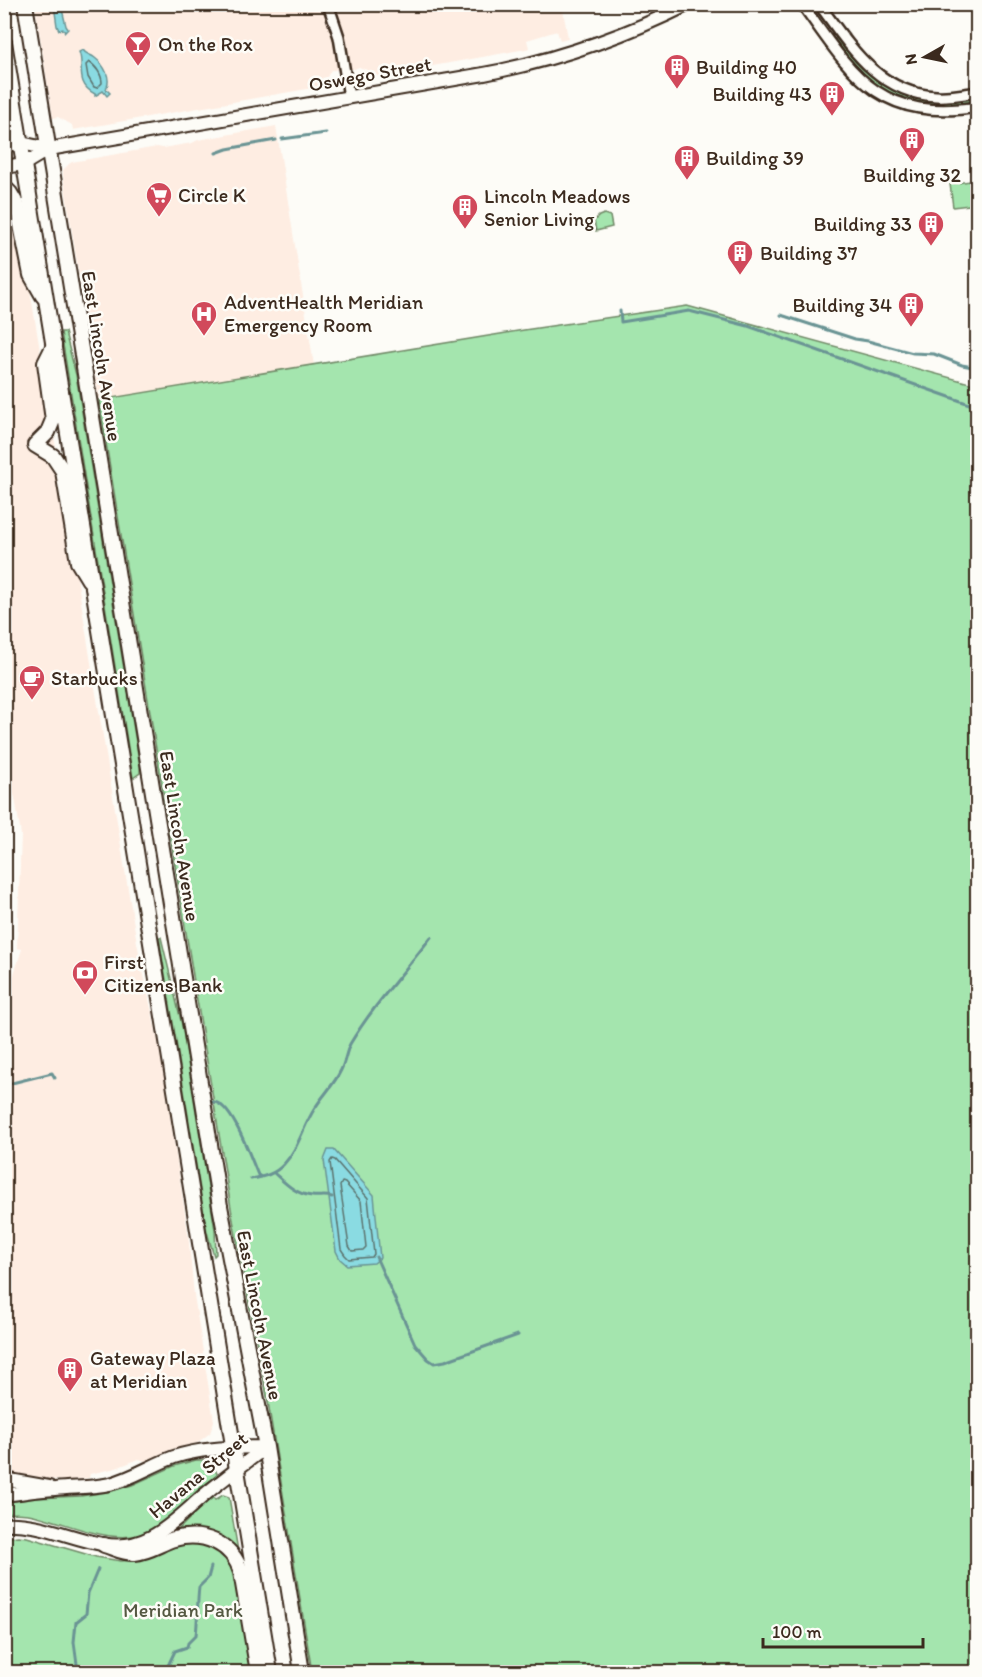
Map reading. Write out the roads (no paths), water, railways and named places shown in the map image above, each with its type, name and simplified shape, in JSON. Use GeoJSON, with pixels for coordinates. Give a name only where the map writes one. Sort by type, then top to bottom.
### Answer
{"type":"FeatureCollection","features":[{"type":"Feature","properties":{"kind":"main road","name":"East Lincoln Avenue"},"geometry":{"type":"LineString","coordinates":[[25,4],[220,1206],[266,1447],[302,1672]]}},
{"type":"Feature","properties":{"kind":"main road","name":"Oswego Street"},"geometry":{"type":"LineString","coordinates":[[4,167],[24,164],[49,149],[484,74],[557,57],[625,34],[689,4]]}},
{"type":"Feature","properties":{"kind":"main road"},"geometry":{"type":"LineString","coordinates":[[4,42],[270,1672]]}},
{"type":"Feature","properties":{"kind":"main road","name":"Oswego Street"},"geometry":{"type":"LineString","coordinates":[[4,146],[21,143],[49,149]]}},
{"type":"Feature","properties":{"kind":"main road"},"geometry":{"type":"LineString","coordinates":[[4,187],[18,205],[31,275],[47,302]]}},
{"type":"Feature","properties":{"kind":"main road"},"geometry":{"type":"LineString","coordinates":[[54,345],[45,363],[53,420],[48,432],[35,446],[56,459],[63,471],[78,562],[93,587]]}},
{"type":"Feature","properties":{"kind":"main road","name":"Havana Street"},"geometry":{"type":"LineString","coordinates":[[4,1495],[107,1484],[131,1477],[180,1455],[213,1449],[266,1447]]}},
{"type":"Feature","properties":{"kind":"main road","name":"Havana Street"},"geometry":{"type":"LineString","coordinates":[[4,1524],[23,1524],[104,1545],[130,1544],[160,1533],[205,1494],[266,1447]]}},
{"type":"Feature","properties":{"kind":"main road"},"geometry":{"type":"LineString","coordinates":[[4,1479],[56,1488]]}},
{"type":"Feature","properties":{"kind":"main road"},"geometry":{"type":"LineString","coordinates":[[4,1529],[23,1524]]}},
{"type":"Feature","properties":{"kind":"main road"},"geometry":{"type":"LineString","coordinates":[[104,1545],[128,1553],[136,1553],[176,1539],[193,1537],[212,1540],[226,1548],[242,1572],[258,1672]]}},
{"type":"Feature","properties":{"kind":"street"},"geometry":{"type":"LineString","coordinates":[[328,4],[339,37],[349,97]]}},
{"type":"Feature","properties":{"kind":"street"},"geometry":{"type":"LineString","coordinates":[[802,4],[850,70],[879,93],[903,104],[926,109],[948,110],[978,106]]}},
{"type":"Feature","properties":{"kind":"street"},"geometry":{"type":"LineString","coordinates":[[819,4],[859,58],[885,80],[909,90],[936,96],[978,92]]}},
{"type":"Feature","properties":{"kind":"water"},"geometry":{"type":"Polygon","coordinates":[[[54,5],[61,5],[68,29],[65,32],[63,29],[59,30],[57,26],[54,5]]]}},
{"type":"Feature","properties":{"kind":"water"},"geometry":{"type":"Polygon","coordinates":[[[83,50],[104,68],[108,80],[106,89],[110,93],[107,96],[103,91],[95,96],[84,85],[79,52],[83,50]]]}},
{"type":"Feature","properties":{"kind":"water"},"geometry":{"type":"Polygon","coordinates":[[[328,1150],[334,1150],[374,1195],[380,1258],[374,1263],[347,1265],[336,1251],[324,1160],[328,1150]]]}},
{"type":"Feature","properties":{"kind":"waterway"},"geometry":{"type":"LineString","coordinates":[[282,139],[326,133]]}},
{"type":"Feature","properties":{"kind":"waterway"},"geometry":{"type":"LineString","coordinates":[[216,153],[276,140]]}},
{"type":"Feature","properties":{"kind":"waterway"},"geometry":{"type":"LineString","coordinates":[[620,311],[621,322],[689,311],[748,326],[978,407]]}},
{"type":"Feature","properties":{"kind":"waterway"},"geometry":{"type":"LineString","coordinates":[[781,315],[855,339],[913,353],[934,354],[962,365],[978,368]]}},
{"type":"Feature","properties":{"kind":"waterway"},"geometry":{"type":"LineString","coordinates":[[251,1179],[273,1173],[289,1158],[318,1103],[338,1075],[350,1044],[378,1003],[431,937]]}},
{"type":"Feature","properties":{"kind":"waterway"},"geometry":{"type":"LineString","coordinates":[[4,1085],[52,1073],[55,1078]]}},
{"type":"Feature","properties":{"kind":"waterway"},"geometry":{"type":"LineString","coordinates":[[213,1102],[220,1104],[234,1121],[258,1175],[261,1177]]}},
{"type":"Feature","properties":{"kind":"waterway"},"geometry":{"type":"LineString","coordinates":[[274,1173],[291,1188],[301,1193],[332,1197]]}},
{"type":"Feature","properties":{"kind":"waterway"},"geometry":{"type":"LineString","coordinates":[[376,1257],[415,1344],[434,1363],[518,1335]]}},
{"type":"Feature","properties":{"kind":"waterway"},"geometry":{"type":"LineString","coordinates":[[165,1672],[175,1651],[187,1647],[196,1635],[199,1587],[208,1578],[211,1567]]}},
{"type":"Feature","properties":{"kind":"waterway"},"geometry":{"type":"LineString","coordinates":[[74,1672],[77,1664],[74,1642],[76,1622],[86,1614],[88,1593],[98,1569]]}},
{"type":"Feature","properties":{"kind":"place","name":"On the Rox"},"geometry":{"type":"Point","coordinates":[138,67]}},
{"type":"Feature","properties":{"kind":"place","name":"Building 40"},"geometry":{"type":"Point","coordinates":[677,90]}},
{"type":"Feature","properties":{"kind":"place","name":"Building 43"},"geometry":{"type":"Point","coordinates":[832,117]}},
{"type":"Feature","properties":{"kind":"place","name":"Building 32"},"geometry":{"type":"Point","coordinates":[912,163]}},
{"type":"Feature","properties":{"kind":"place","name":"Building 39"},"geometry":{"type":"Point","coordinates":[687,181]}},
{"type":"Feature","properties":{"kind":"place","name":"Circle K"},"geometry":{"type":"Point","coordinates":[159,218]}},
{"type":"Feature","properties":{"kind":"place","name":"Lincoln Meadows Senior Living"},"geometry":{"type":"Point","coordinates":[465,230]}},
{"type":"Feature","properties":{"kind":"place","name":"Building 33"},"geometry":{"type":"Point","coordinates":[931,247]}},
{"type":"Feature","properties":{"kind":"place","name":"Building 37"},"geometry":{"type":"Point","coordinates":[740,276]}},
{"type":"Feature","properties":{"kind":"place","name":"Building 34"},"geometry":{"type":"Point","coordinates":[911,328]}},
{"type":"Feature","properties":{"kind":"place","name":"AdventHealth Meridian Emergency Room"},"geometry":{"type":"Point","coordinates":[204,337]}},
{"type":"Feature","properties":{"kind":"place","name":"Starbucks"},"geometry":{"type":"Point","coordinates":[32,701]}},
{"type":"Feature","properties":{"kind":"place","name":"First Citizens Bank"},"geometry":{"type":"Point","coordinates":[85,996]}},
{"type":"Feature","properties":{"kind":"place","name":"Gateway Plaza at Meridian"},"geometry":{"type":"Point","coordinates":[70,1393]}},
{"type":"Feature","properties":{"kind":"park label","name":"Meridian Park"},"geometry":{"type":"Point","coordinates":[183,1610]}}]}
